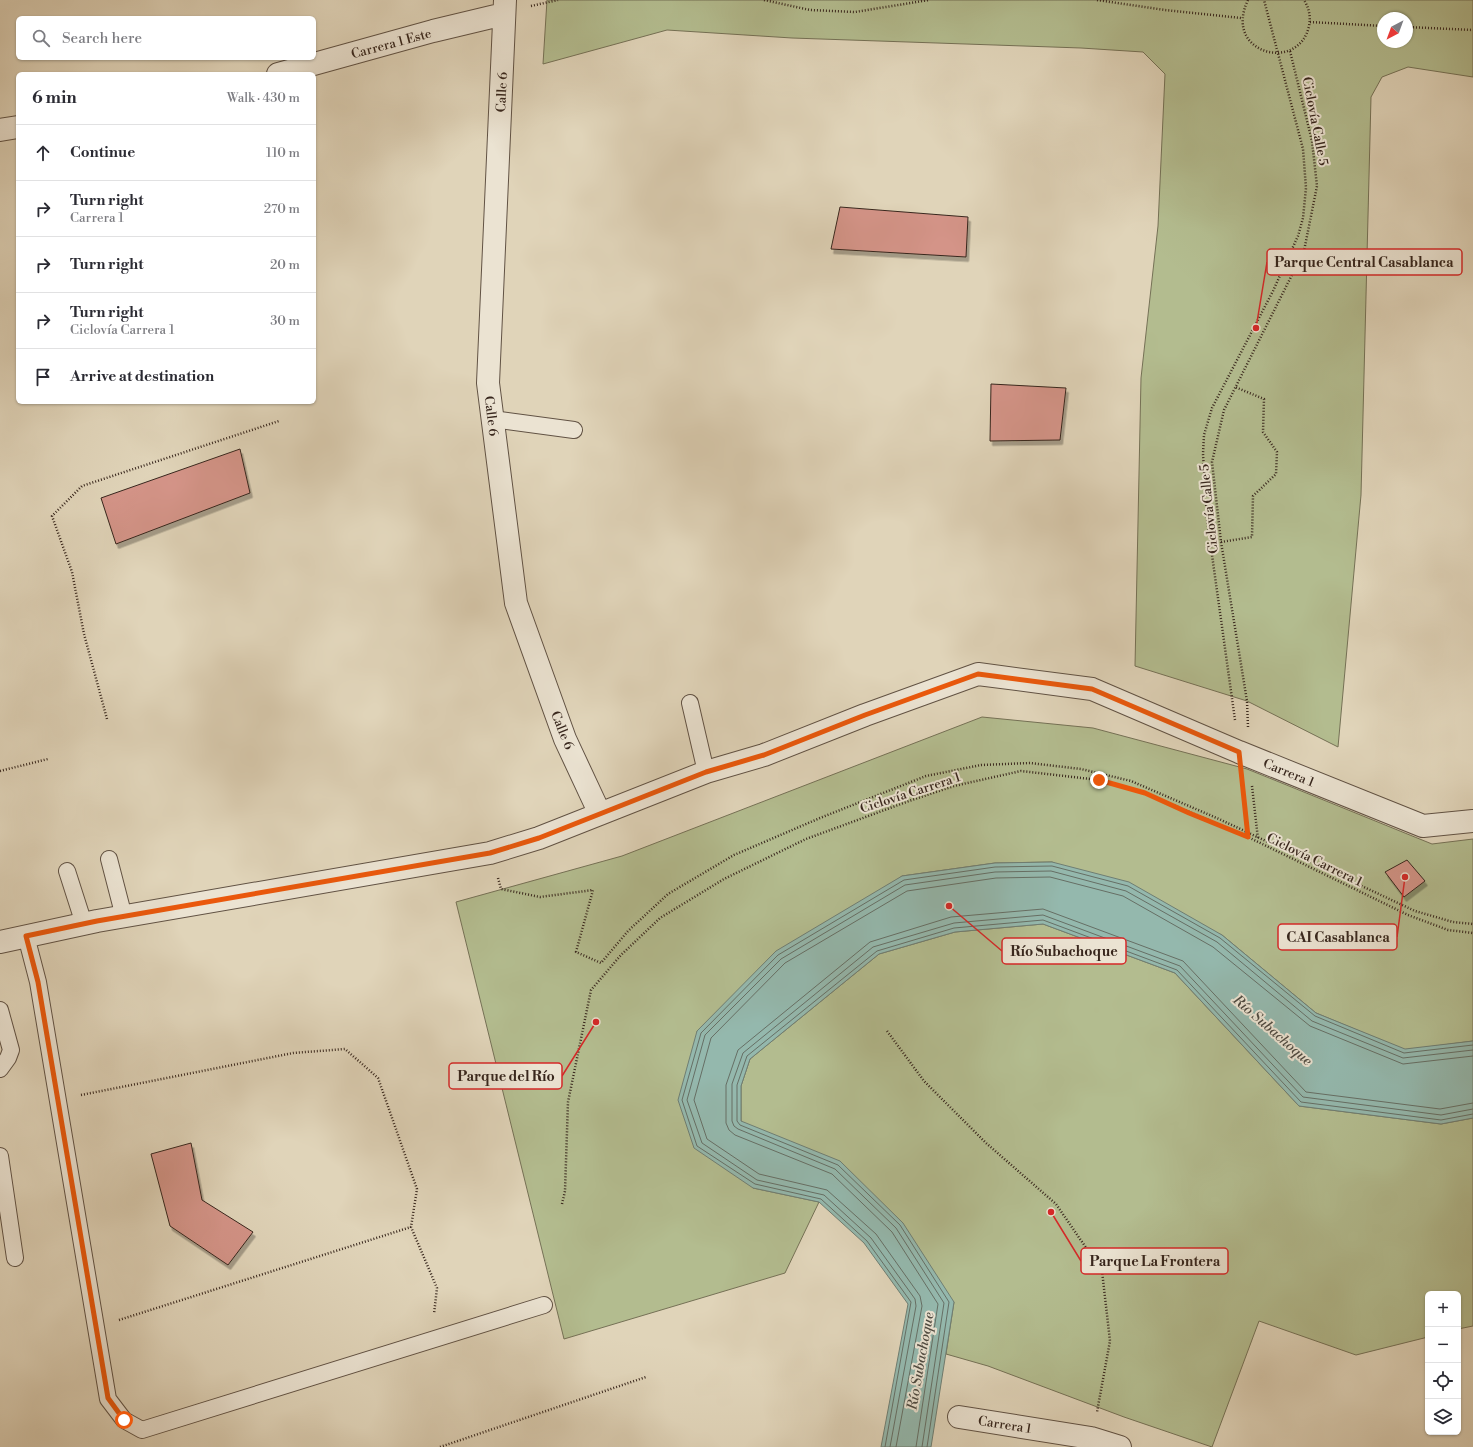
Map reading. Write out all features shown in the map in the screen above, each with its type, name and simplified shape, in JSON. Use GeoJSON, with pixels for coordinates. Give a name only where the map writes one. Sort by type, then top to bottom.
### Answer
{"type":"FeatureCollection","features":[{"type":"Feature","properties":{"kind":"street","name":"Carrera 1 Este"},"geometry":{"type":"LineString","coordinates":[[285,72],[433,31],[505,7]]}},
{"type":"Feature","properties":{"kind":"street","name":"Calle 6"},"geometry":{"type":"LineString","coordinates":[[505,7],[488,383],[492,419],[516,604],[565,739],[600,814]]}},
{"type":"Feature","properties":{"kind":"street"},"geometry":{"type":"LineString","coordinates":[[0,130],[16,127]]}},
{"type":"Feature","properties":{"kind":"street","name":"Carrera 1"},"geometry":{"type":"LineString","coordinates":[[0,942],[84,924],[490,853],[539,838],[706,772],[764,755],[865,715],[978,674],[1092,689],[1244,754],[1423,826],[1473,821]]}},
{"type":"Feature","properties":{"kind":"street","name":"Carrera 1"},"geometry":{"type":"LineString","coordinates":[[960,1417],[1120,1447]]}},
{"type":"Feature","properties":{"kind":"lane"},"geometry":{"type":"LineString","coordinates":[[492,419],[574,430]]}},
{"type":"Feature","properties":{"kind":"lane"},"geometry":{"type":"LineString","coordinates":[[690,703],[706,772]]}},
{"type":"Feature","properties":{"kind":"lane"},"geometry":{"type":"LineString","coordinates":[[110,859],[124,917]]}},
{"type":"Feature","properties":{"kind":"lane"},"geometry":{"type":"LineString","coordinates":[[67,871],[84,924]]}},
{"type":"Feature","properties":{"kind":"lane"},"geometry":{"type":"LineString","coordinates":[[26,936],[38,982],[108,1398],[124,1420],[142,1430],[544,1305]]}},
{"type":"Feature","properties":{"kind":"lane"},"geometry":{"type":"LineString","coordinates":[[0,1010],[11,1050],[8,1058],[0,1069]]}},
{"type":"Feature","properties":{"kind":"lane"},"geometry":{"type":"LineString","coordinates":[[0,1156],[15,1258]]}},
{"type":"Feature","properties":{"kind":"path"},"geometry":{"type":"LineString","coordinates":[[764,0],[810,10],[855,12],[928,0]]}},
{"type":"Feature","properties":{"kind":"path"},"geometry":{"type":"LineString","coordinates":[[1097,0],[1165,10],[1241,18]]}},
{"type":"Feature","properties":{"kind":"path"},"geometry":{"type":"LineString","coordinates":[[1248,0],[1241,18],[1246,34],[1257,48],[1267,52],[1278,53],[1290,51],[1303,40],[1308,31],[1310,22],[1309,11],[1304,0]]}},
{"type":"Feature","properties":{"kind":"path"},"geometry":{"type":"LineString","coordinates":[[1248,837],[1244,754],[1207,519],[1203,454],[1204,435],[1212,408],[1284,267],[1298,236],[1303,218],[1306,188],[1303,149],[1264,0]]}},
{"type":"Feature","properties":{"kind":"path"},"geometry":{"type":"LineString","coordinates":[[1310,22],[1377,26]]}},
{"type":"Feature","properties":{"kind":"path"},"geometry":{"type":"LineString","coordinates":[[1413,27],[1473,30]]}},
{"type":"Feature","properties":{"kind":"path","name":"Ciclovía Calle 5"},"geometry":{"type":"LineString","coordinates":[[1259,843],[1244,754],[1246,701],[1221,542],[1212,462],[1224,410],[1234,386],[1304,251],[1318,186],[1312,141],[1290,51]]}},
{"type":"Feature","properties":{"kind":"path"},"geometry":{"type":"LineString","coordinates":[[1221,542],[1252,537],[1253,496],[1276,474],[1277,452],[1263,432],[1264,399],[1234,386]]}},
{"type":"Feature","properties":{"kind":"path"},"geometry":{"type":"LineString","coordinates":[[107,718],[84,634],[72,572],[52,516],[82,486],[279,421]]}},
{"type":"Feature","properties":{"kind":"path"},"geometry":{"type":"LineString","coordinates":[[0,771],[48,759]]}},
{"type":"Feature","properties":{"kind":"path"},"geometry":{"type":"LineString","coordinates":[[490,853],[501,889],[540,897],[593,890],[576,952],[601,963],[628,931],[668,894],[734,855],[820,818],[926,776],[981,765],[1030,763],[1081,768],[1131,781],[1248,833],[1415,911],[1453,922],[1473,924]]}},
{"type":"Feature","properties":{"kind":"path","name":"Ciclovía Carrera 1"},"geometry":{"type":"LineString","coordinates":[[562,1204],[565,1191],[568,1102],[591,990],[621,955],[660,918],[724,879],[806,839],[908,800],[954,786],[1021,771],[1099,780],[1145,793],[1248,837],[1408,915],[1448,930],[1473,933]]}},
{"type":"Feature","properties":{"kind":"path"},"geometry":{"type":"LineString","coordinates":[[887,1031],[924,1081],[986,1143],[1056,1204],[1102,1271],[1110,1340],[1090,1442]]}},
{"type":"Feature","properties":{"kind":"path"},"geometry":{"type":"LineString","coordinates":[[58,1100],[293,1053],[344,1049],[378,1078],[417,1189],[411,1227],[437,1288],[431,1340]]}},
{"type":"Feature","properties":{"kind":"path"},"geometry":{"type":"LineString","coordinates":[[95,1327],[411,1227]]}},
{"type":"Feature","properties":{"kind":"path"},"geometry":{"type":"LineString","coordinates":[[440,1447],[646,1377]]}},
{"type":"Feature","properties":{"kind":"green space"},"geometry":{"type":"Polygon","coordinates":[[[547,0],[1473,0],[1473,77],[1408,67],[1382,77],[1371,97],[1361,495],[1338,747],[1247,701],[1135,666],[1141,378],[1158,226],[1165,74],[1143,52],[1081,48],[792,38],[667,30],[543,64],[547,0]]]}},
{"type":"Feature","properties":{"kind":"green space"},"geometry":{"type":"Polygon","coordinates":[[[982,717],[1093,728],[1247,769],[1432,844],[1473,839],[1473,1041],[1405,1050],[1316,1013],[1222,935],[1052,862],[995,863],[902,876],[697,1031],[753,1188],[819,1202],[785,1273],[564,1339],[456,902],[622,856],[982,717]]]}},
{"type":"Feature","properties":{"kind":"green space"},"geometry":{"type":"Polygon","coordinates":[[[1043,924],[1175,973],[1299,1106],[1441,1124],[1473,1118],[1473,1326],[1461,1328],[1461,1291],[1425,1291],[1425,1338],[1356,1355],[1259,1321],[1212,1447],[1124,1417],[988,1366],[946,1354],[954,1302],[741,1121],[741,1086],[750,1059],[879,954],[955,932],[1043,924]]]}},
{"type":"Feature","properties":{"kind":"water"},"geometry":{"type":"Polygon","coordinates":[[[1052,862],[1129,882],[1222,935],[1316,1013],[1405,1049],[1473,1041],[1473,1118],[1441,1124],[1299,1106],[1175,973],[1043,924],[955,932],[879,954],[750,1059],[741,1086],[741,1121],[840,1161],[903,1223],[954,1302],[931,1447],[881,1447],[908,1304],[864,1243],[819,1202],[753,1188],[694,1148],[678,1100],[697,1031],[776,951],[902,876],[995,863],[1052,862]]]}},
{"type":"Feature","properties":{"kind":"building"},"geometry":{"type":"Polygon","coordinates":[[[840,207],[968,217],[966,257],[831,249],[840,207]]]}},
{"type":"Feature","properties":{"kind":"building"},"geometry":{"type":"Polygon","coordinates":[[[991,384],[1066,388],[1060,440],[990,441],[991,384]]]}},
{"type":"Feature","properties":{"kind":"building"},"geometry":{"type":"Polygon","coordinates":[[[240,449],[250,493],[116,544],[101,498],[240,449]]]}},
{"type":"Feature","properties":{"kind":"building"},"geometry":{"type":"Polygon","coordinates":[[[1407,860],[1425,881],[1404,897],[1385,872],[1407,860]]]}},
{"type":"Feature","properties":{"kind":"building"},"geometry":{"type":"Polygon","coordinates":[[[191,1143],[202,1200],[253,1232],[228,1265],[170,1226],[151,1154],[191,1143]]]}},
{"type":"Feature","properties":{"kind":"place","name":"Parque Central Casablanca"},"geometry":{"type":"Point","coordinates":[1256,328]}},
{"type":"Feature","properties":{"kind":"place","name":"CAI Casablanca"},"geometry":{"type":"Point","coordinates":[1405,877]}},
{"type":"Feature","properties":{"kind":"place","name":"Río Subachoque"},"geometry":{"type":"Point","coordinates":[949,906]}},
{"type":"Feature","properties":{"kind":"place","name":"Parque del Río"},"geometry":{"type":"Point","coordinates":[596,1022]}},
{"type":"Feature","properties":{"kind":"place","name":"Parque La Frontera"},"geometry":{"type":"Point","coordinates":[1051,1212]}},
{"type":"Feature","properties":{"kind":"route"},"geometry":{"type":"LineString","coordinates":[[124,1420],[108,1398],[38,982],[26,936],[97,921],[490,853],[539,838],[706,772],[764,755],[865,715],[978,674],[1092,689],[1239,752],[1248,837],[1145,793],[1099,780]]}}]}
